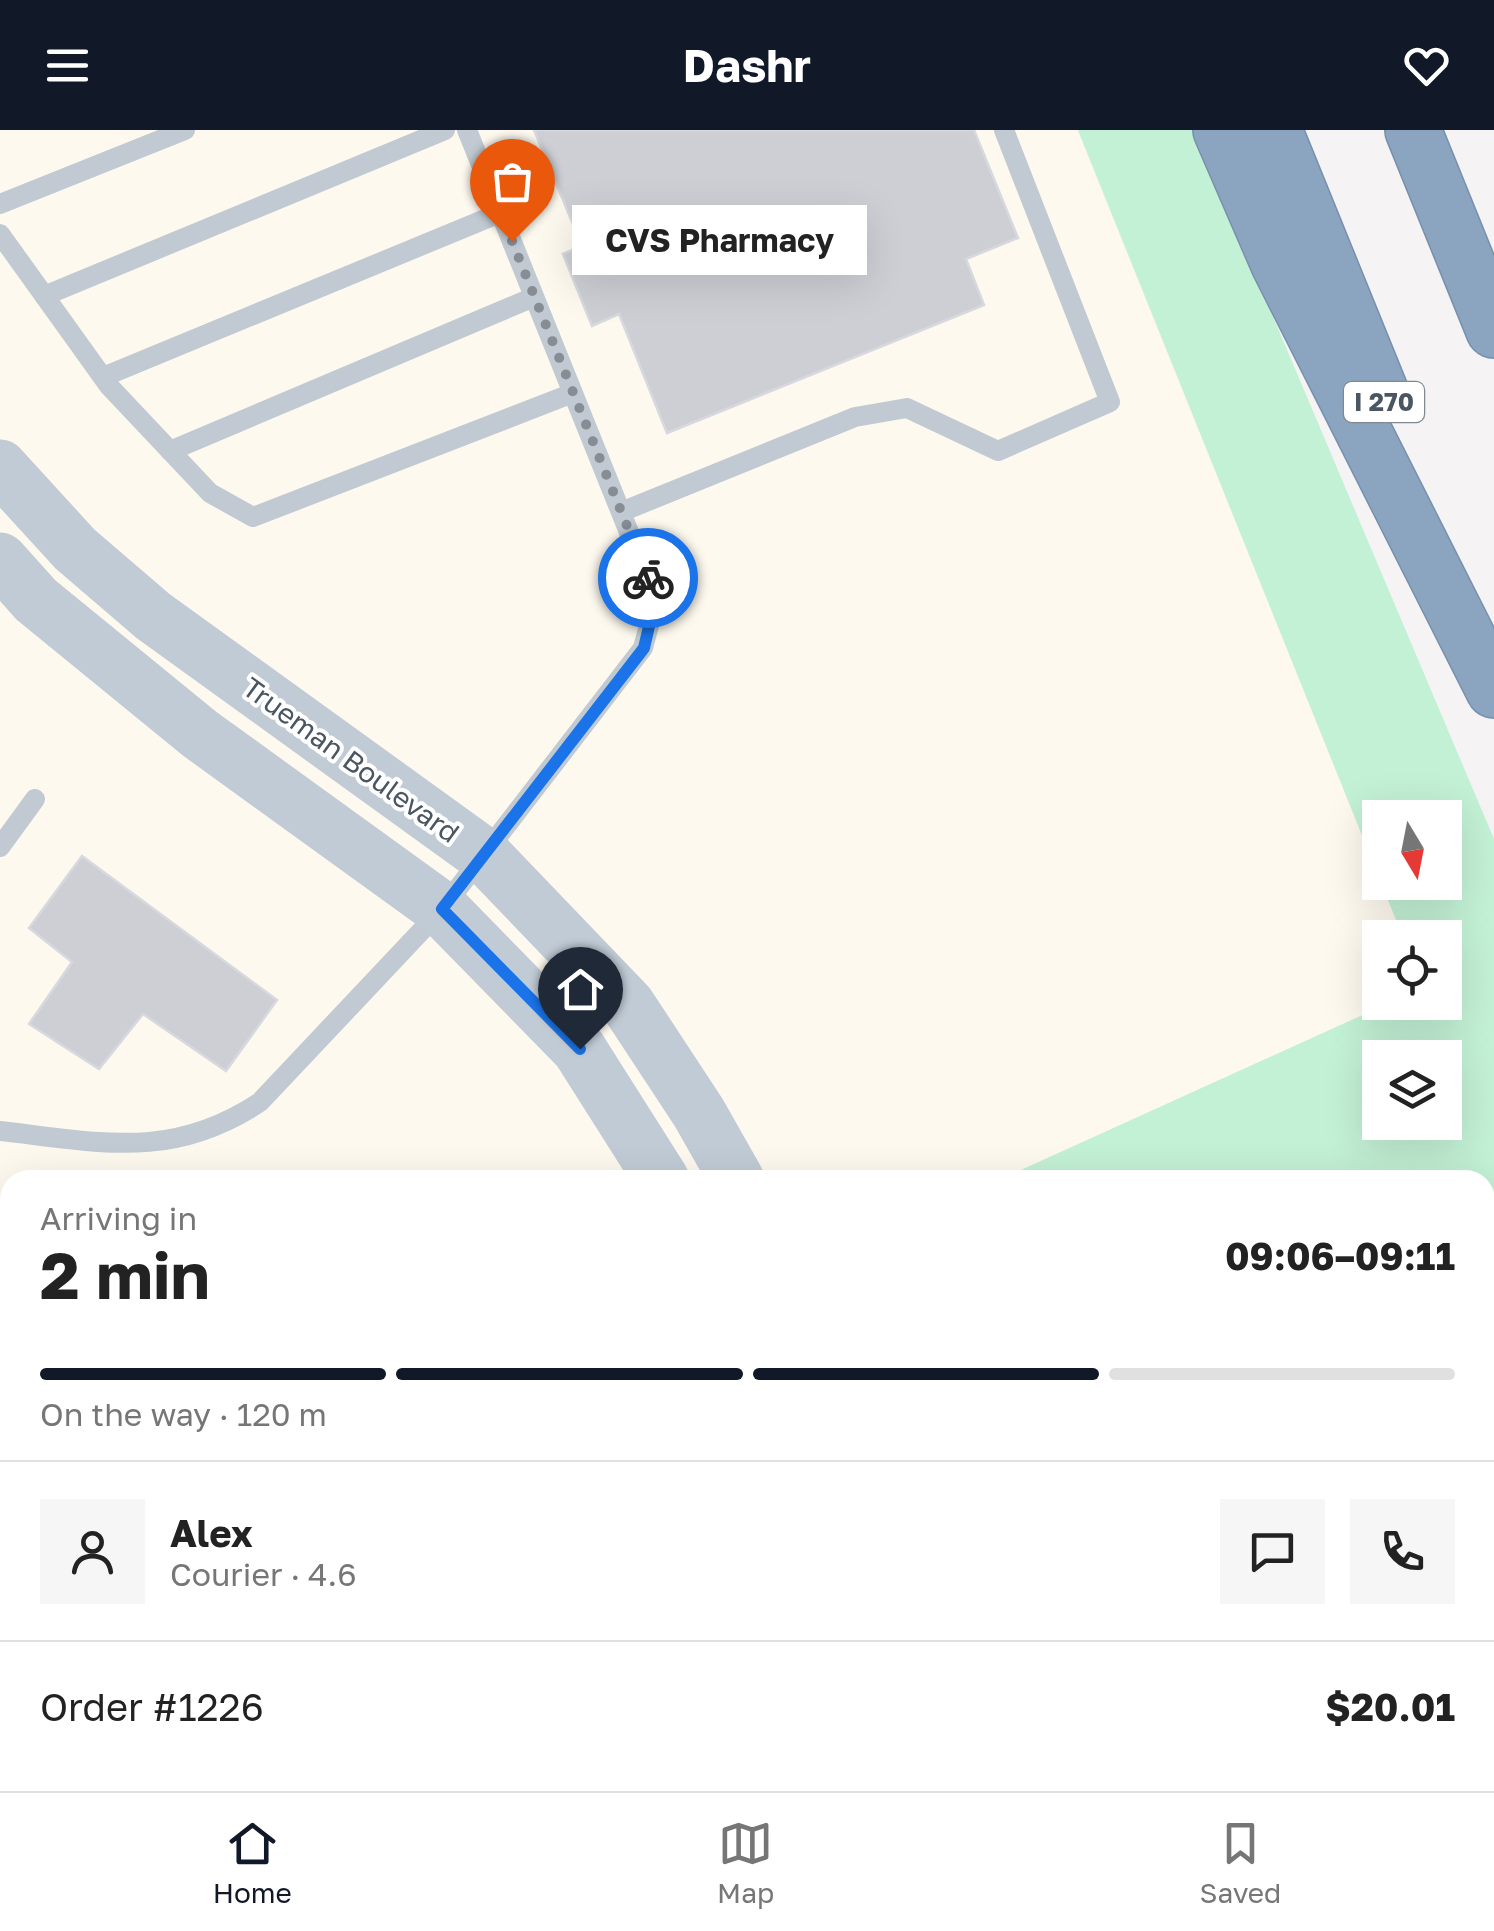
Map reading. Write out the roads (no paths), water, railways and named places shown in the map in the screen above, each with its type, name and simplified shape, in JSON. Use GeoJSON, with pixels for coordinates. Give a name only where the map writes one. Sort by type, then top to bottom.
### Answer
{"type":"FeatureCollection","features":[{"type":"Feature","properties":{"kind":"highway"},"geometry":{"type":"LineString","coordinates":[[1221,130],[1279,264],[1494,690]]}},
{"type":"Feature","properties":{"kind":"highway","name":"I 270"},"geometry":{"type":"LineString","coordinates":[[1274,130],[1494,674]]}},
{"type":"Feature","properties":{"kind":"highway"},"geometry":{"type":"LineString","coordinates":[[1413,130],[1494,330]]}},
{"type":"Feature","properties":{"kind":"main road","name":"Trueman Boulevard"},"geometry":{"type":"LineString","coordinates":[[0,467],[75,549],[153,616],[484,855],[628,1005],[699,1113],[730,1170]]}},
{"type":"Feature","properties":{"kind":"main road"},"geometry":{"type":"LineString","coordinates":[[0,560],[36,600],[200,734],[442,909],[580,1049],[656,1170]]}},
{"type":"Feature","properties":{"kind":"lane"},"geometry":{"type":"LineString","coordinates":[[0,204],[184,130]]}},
{"type":"Feature","properties":{"kind":"lane"},"geometry":{"type":"LineString","coordinates":[[44,296],[445,130]]}},
{"type":"Feature","properties":{"kind":"lane"},"geometry":{"type":"LineString","coordinates":[[0,1132],[130,1145],[167,1142],[232,1120],[260,1102],[442,909],[644,648],[651,618],[651,587],[467,130]]}},
{"type":"Feature","properties":{"kind":"lane"},"geometry":{"type":"LineString","coordinates":[[621,512],[855,417],[907,408],[998,451],[1110,402],[1004,130]]}},
{"type":"Feature","properties":{"kind":"lane"},"geometry":{"type":"LineString","coordinates":[[103,377],[500,213]]}},
{"type":"Feature","properties":{"kind":"lane"},"geometry":{"type":"LineString","coordinates":[[0,234],[103,377],[210,493],[254,517],[573,393]]}},
{"type":"Feature","properties":{"kind":"lane"},"geometry":{"type":"LineString","coordinates":[[170,451],[534,297]]}},
{"type":"Feature","properties":{"kind":"lane"},"geometry":{"type":"LineString","coordinates":[[0,846],[35,799]]}},
{"type":"Feature","properties":{"kind":"place","name":"CVS Pharmacy"},"geometry":{"type":"Point","coordinates":[512,241]}}]}
